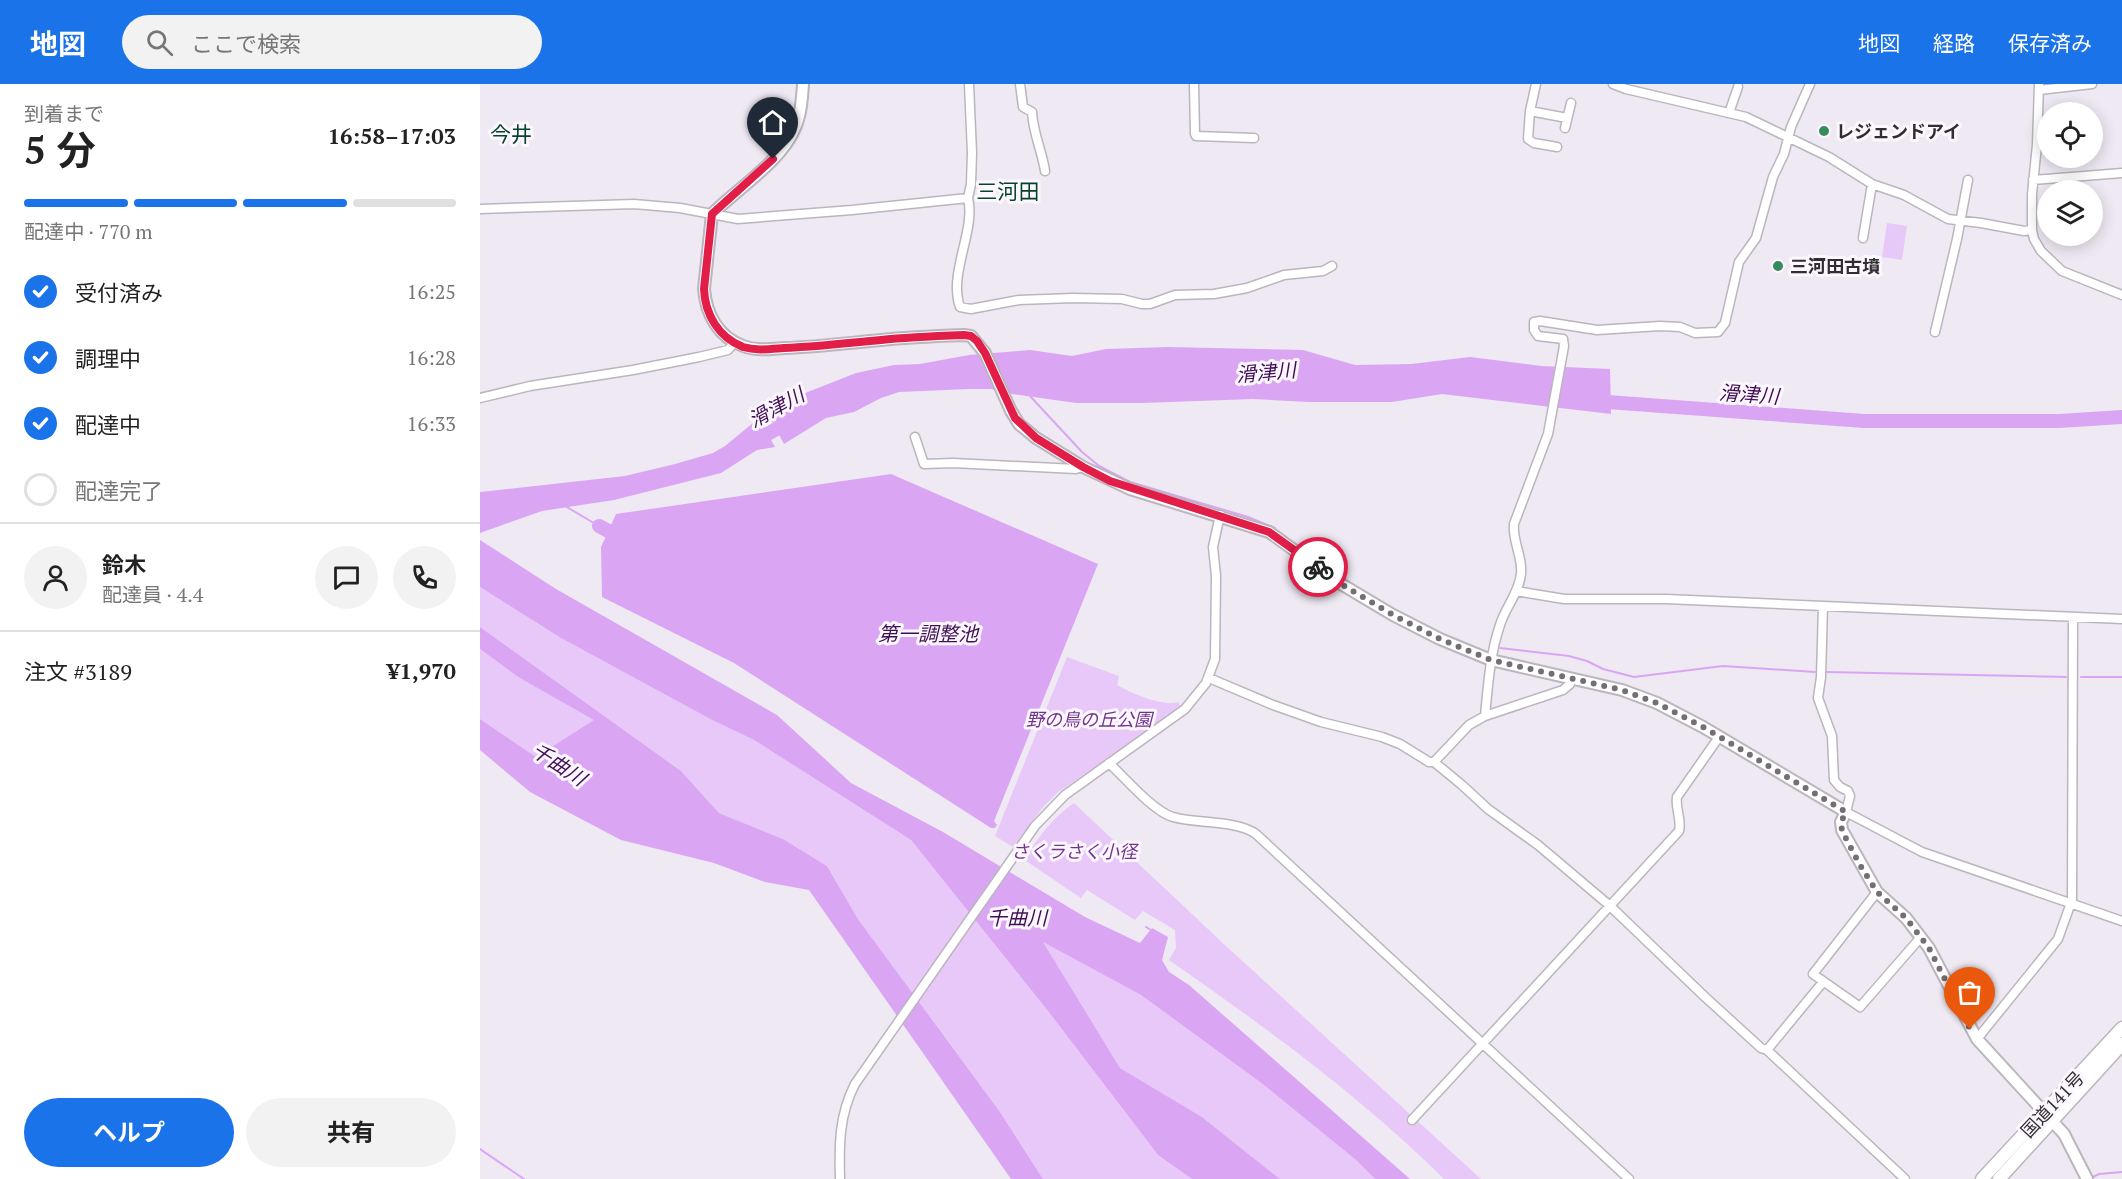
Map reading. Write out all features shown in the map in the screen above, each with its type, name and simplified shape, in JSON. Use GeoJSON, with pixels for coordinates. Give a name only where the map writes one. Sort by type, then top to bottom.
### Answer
{"type":"FeatureCollection","features":[{"type":"Feature","properties":{"kind":"highway","name":"国道141号"},"geometry":{"type":"LineString","coordinates":[[1999,1179],[2048,1116],[2060,1096],[2122,1028]]}},
{"type":"Feature","properties":{"kind":"highway","name":"国道141号"},"geometry":{"type":"LineString","coordinates":[[1982,1179],[2122,1044]]}},
{"type":"Feature","properties":{"kind":"main road"},"geometry":{"type":"LineString","coordinates":[[802,84],[799,116],[789,140],[773,159],[712,214],[704,289],[705,300],[716,325],[734,343],[763,350],[827,347],[882,339],[971,336],[985,353],[1015,418],[1031,434],[1083,467],[1130,489],[1269,532],[1341,584],[1393,615],[1440,639],[1491,660],[1622,690],[1657,703],[1846,812],[1841,822],[1842,831],[1877,892],[1894,905],[1921,937],[1977,1040],[2064,1134],[2087,1179]]}},
{"type":"Feature","properties":{"kind":"street"},"geometry":{"type":"LineString","coordinates":[[969,84],[971,184],[958,293],[960,308],[983,307],[1019,300],[1073,298],[1122,299],[1142,304],[1176,295],[1214,294],[1247,288],[1284,275],[1323,271],[1332,266]]}},
{"type":"Feature","properties":{"kind":"street"},"geometry":{"type":"LineString","coordinates":[[1020,84],[1023,107],[1032,112],[1033,126],[1042,152],[1045,171]]}},
{"type":"Feature","properties":{"kind":"street"},"geometry":{"type":"LineString","coordinates":[[1194,84],[1196,136],[1254,138]]}},
{"type":"Feature","properties":{"kind":"street"},"geometry":{"type":"LineString","coordinates":[[1536,84],[1530,111],[1528,139],[1534,143],[1557,147]]}},
{"type":"Feature","properties":{"kind":"street"},"geometry":{"type":"LineString","coordinates":[[1613,84],[1674,101],[1746,117],[1829,157],[1872,184],[1904,195],[1948,219],[1961,222],[1981,222],[2025,231],[2032,230]]}},
{"type":"Feature","properties":{"kind":"street"},"geometry":{"type":"LineString","coordinates":[[1485,716],[1491,651],[1500,622],[1516,591],[1522,572],[1514,524],[1548,434],[1564,346],[1563,339],[1538,336],[1534,330],[1534,322],[1597,330],[1660,326],[1680,327],[1695,333],[1718,332],[1722,329],[1739,262],[1756,238],[1773,177],[1784,154],[1796,114],[1810,84]]}},
{"type":"Feature","properties":{"kind":"street"},"geometry":{"type":"LineString","coordinates":[[2092,84],[2039,87],[2032,230],[2041,251],[2062,271],[2122,295]]}},
{"type":"Feature","properties":{"kind":"street"},"geometry":{"type":"LineString","coordinates":[[1729,112],[1738,87]]}},
{"type":"Feature","properties":{"kind":"street"},"geometry":{"type":"LineString","coordinates":[[1565,128],[1571,103]]}},
{"type":"Feature","properties":{"kind":"street"},"geometry":{"type":"LineString","coordinates":[[1530,111],[1567,118]]}},
{"type":"Feature","properties":{"kind":"street"},"geometry":{"type":"LineString","coordinates":[[2033,180],[2122,172]]}},
{"type":"Feature","properties":{"kind":"street"},"geometry":{"type":"LineString","coordinates":[[1935,332],[1961,222],[1968,180]]}},
{"type":"Feature","properties":{"kind":"street"},"geometry":{"type":"LineString","coordinates":[[1863,238],[1872,184]]}},
{"type":"Feature","properties":{"kind":"street"},"geometry":{"type":"LineString","coordinates":[[480,209],[634,204],[658,205],[738,219],[968,198]]}},
{"type":"Feature","properties":{"kind":"street"},"geometry":{"type":"LineString","coordinates":[[480,398],[531,386],[699,357],[728,350],[734,343]]}},
{"type":"Feature","properties":{"kind":"street"},"geometry":{"type":"LineString","coordinates":[[915,437],[924,464],[1076,469],[1083,467]]}},
{"type":"Feature","properties":{"kind":"street"},"geometry":{"type":"LineString","coordinates":[[840,1179],[839,1140],[842,1116],[850,1094],[873,1057],[1035,826],[1054,804],[1185,709],[1202,690],[1209,678],[1215,659],[1216,641],[1213,547],[1220,515]]}},
{"type":"Feature","properties":{"kind":"street"},"geometry":{"type":"LineString","coordinates":[[1516,591],[1564,599],[1666,599],[2122,619]]}},
{"type":"Feature","properties":{"kind":"street"},"geometry":{"type":"LineString","coordinates":[[1823,606],[1821,676],[1818,698],[1832,736],[1834,780],[1848,791],[1850,796],[1846,812],[1922,852],[2122,921]]}},
{"type":"Feature","properties":{"kind":"street"},"geometry":{"type":"LineString","coordinates":[[1977,1040],[2058,939],[2071,903],[2073,617]]}},
{"type":"Feature","properties":{"kind":"street"},"geometry":{"type":"LineString","coordinates":[[1209,678],[1321,722],[1382,737],[1400,744],[1429,762],[1434,762],[1488,809],[1538,845],[1609,904],[1712,1004],[1761,1048],[1767,1050],[1905,1179]]}},
{"type":"Feature","properties":{"kind":"street"},"geometry":{"type":"LineString","coordinates":[[1434,762],[1469,724],[1485,716],[1563,690],[1570,684],[1571,679]]}},
{"type":"Feature","properties":{"kind":"street"},"geometry":{"type":"LineString","coordinates":[[1412,1120],[1609,904],[1679,831],[1681,824],[1676,804],[1677,797],[1719,737]]}},
{"type":"Feature","properties":{"kind":"street"},"geometry":{"type":"LineString","coordinates":[[1109,763],[1164,813],[1189,820],[1244,827],[1256,834],[1629,1179]]}},
{"type":"Feature","properties":{"kind":"street"},"geometry":{"type":"LineString","coordinates":[[1877,892],[1813,974],[1860,1007],[1921,937]]}},
{"type":"Feature","properties":{"kind":"street"},"geometry":{"type":"LineString","coordinates":[[1767,1050],[1823,982]]}},
{"type":"Feature","properties":{"kind":"green space"},"geometry":{"type":"Polygon","coordinates":[[[1887,223],[1907,226],[1902,260],[1882,257],[1887,223]]]}},
{"type":"Feature","properties":{"kind":"green space"},"geometry":{"type":"Polygon","coordinates":[[[480,587],[561,638],[712,720],[754,740],[911,840],[1048,1011],[1158,1155],[1192,1179],[1043,1179],[1000,1112],[858,919],[827,866],[783,839],[719,813],[681,771],[480,627],[480,587]]]}},
{"type":"Feature","properties":{"kind":"green space"},"geometry":{"type":"Polygon","coordinates":[[[480,649],[518,677],[595,720],[536,757],[480,719],[480,649]]]}},
{"type":"Feature","properties":{"kind":"green space","name":"野の鳥の丘公園"},"geometry":{"type":"Polygon","coordinates":[[[1067,657],[1119,676],[1117,685],[1130,692],[1164,703],[1178,702],[1181,707],[1164,721],[1058,792],[1043,807],[1013,847],[995,836],[1067,657]]]}},
{"type":"Feature","properties":{"kind":"green space","name":"さくラさく小径"},"geometry":{"type":"Polygon","coordinates":[[[1074,803],[1227,947],[1481,1179],[1444,1179],[1345,1091],[1241,1011],[1169,960],[1176,948],[1175,930],[1143,911],[1135,920],[1087,890],[1081,898],[1026,861],[1024,859],[1046,828],[1074,803]]]}},
{"type":"Feature","properties":{"kind":"green space"},"geometry":{"type":"Polygon","coordinates":[[[1042,941],[1141,995],[1264,1085],[1356,1160],[1375,1179],[1280,1179],[1202,1117],[1120,1068],[1042,941]]]}},
{"type":"Feature","properties":{"kind":"water"},"geometry":{"type":"Polygon","coordinates":[[[1168,347],[1303,350],[1355,365],[1411,364],[1470,357],[1541,366],[1610,369],[1611,414],[1442,394],[1392,402],[1308,402],[1253,399],[1076,403],[991,389],[969,389],[899,392],[881,398],[854,412],[826,418],[784,444],[767,412],[790,399],[856,373],[894,365],[920,364],[969,355],[1030,350],[1072,356],[1106,349],[1168,347]]]}},
{"type":"Feature","properties":{"kind":"water"},"geometry":{"type":"Polygon","coordinates":[[[759,418],[775,447],[757,450],[721,473],[614,500],[542,511],[480,533],[480,492],[625,476],[675,464],[713,453],[759,418]]]}},
{"type":"Feature","properties":{"kind":"water","name":"第一調整池"},"geometry":{"type":"Polygon","coordinates":[[[891,474],[1098,564],[994,821],[997,825],[995,828],[991,828],[734,663],[602,597],[601,547],[616,514],[891,474]]]}},
{"type":"Feature","properties":{"kind":"water","name":"千曲川"},"geometry":{"type":"Polygon","coordinates":[[[480,540],[556,589],[777,715],[851,783],[943,832],[1085,917],[1140,943],[1152,928],[1168,937],[1162,960],[1169,972],[1189,985],[1410,1179],[1375,1179],[1356,1160],[1264,1085],[1141,995],[1043,942],[1120,1068],[1202,1117],[1280,1179],[1192,1179],[1158,1155],[1048,1011],[911,840],[754,740],[712,720],[561,638],[480,587],[480,540]]]}},
{"type":"Feature","properties":{"kind":"water","name":"千曲川"},"geometry":{"type":"Polygon","coordinates":[[[480,627],[681,771],[719,813],[783,839],[827,866],[858,919],[1000,1112],[1043,1179],[1011,1179],[809,890],[765,882],[714,863],[621,840],[530,792],[480,750],[480,719],[536,757],[594,720],[518,677],[480,649],[480,627]]]}},
{"type":"Feature","properties":{"kind":"waterway"},"geometry":{"type":"LineString","coordinates":[[1030,396],[1082,452],[1099,466],[1130,482],[1248,517],[1275,528]]}},
{"type":"Feature","properties":{"kind":"waterway","name":"滑津川"},"geometry":{"type":"LineString","coordinates":[[1594,401],[1864,421],[2059,421],[2122,417]]}},
{"type":"Feature","properties":{"kind":"waterway","name":"滑津川"},"geometry":{"type":"LineString","coordinates":[[753,442],[791,421]]}},
{"type":"Feature","properties":{"kind":"waterway"},"geometry":{"type":"LineString","coordinates":[[565,506],[599,526]]}},
{"type":"Feature","properties":{"kind":"waterway","name":"第一調整池"},"geometry":{"type":"LineString","coordinates":[[599,526],[625,540]]}},
{"type":"Feature","properties":{"kind":"waterway"},"geometry":{"type":"LineString","coordinates":[[1500,648],[1569,656],[1603,669],[1634,677],[1723,666],[1815,672]]}},
{"type":"Feature","properties":{"kind":"waterway"},"geometry":{"type":"LineString","coordinates":[[1825,672],[2066,677]]}},
{"type":"Feature","properties":{"kind":"waterway"},"geometry":{"type":"LineString","coordinates":[[2081,677],[2122,677]]}},
{"type":"Feature","properties":{"kind":"waterway"},"geometry":{"type":"LineString","coordinates":[[1146,927],[1151,930]]}},
{"type":"Feature","properties":{"kind":"waterway"},"geometry":{"type":"LineString","coordinates":[[480,1149],[524,1179]]}},
{"type":"Feature","properties":{"kind":"waterway"},"geometry":{"type":"LineString","coordinates":[[2091,1178],[2099,1174],[2122,1172]]}},
{"type":"Feature","properties":{"kind":"way so far"},"geometry":{"type":"LineString","coordinates":[[1318,567],[1341,584],[1393,615],[1440,639],[1491,660],[1595,683],[1657,703],[1703,727],[1846,812],[1841,822],[1842,831],[1860,865],[1877,892],[1894,905],[1929,948],[1970,1029]]}},
{"type":"Feature","properties":{"kind":"place","name":"レジェンドアイ"},"geometry":{"type":"Point","coordinates":[1824,131]}},
{"type":"Feature","properties":{"kind":"place","name":"三河田古墳"},"geometry":{"type":"Point","coordinates":[1778,266]}},
{"type":"Feature","properties":{"kind":"district","name":"今井"},"geometry":{"type":"Point","coordinates":[511,134]}},
{"type":"Feature","properties":{"kind":"district","name":"三河田"},"geometry":{"type":"Point","coordinates":[1008,191]}},
{"type":"Feature","properties":{"kind":"route"},"geometry":{"type":"LineString","coordinates":[[773,159],[712,214],[704,289],[705,300],[707,309],[720,331],[734,343],[763,350],[827,347],[882,339],[971,336],[975,338],[985,353],[1015,418],[1036,438],[1110,481],[1269,532],[1318,567]]}}]}
